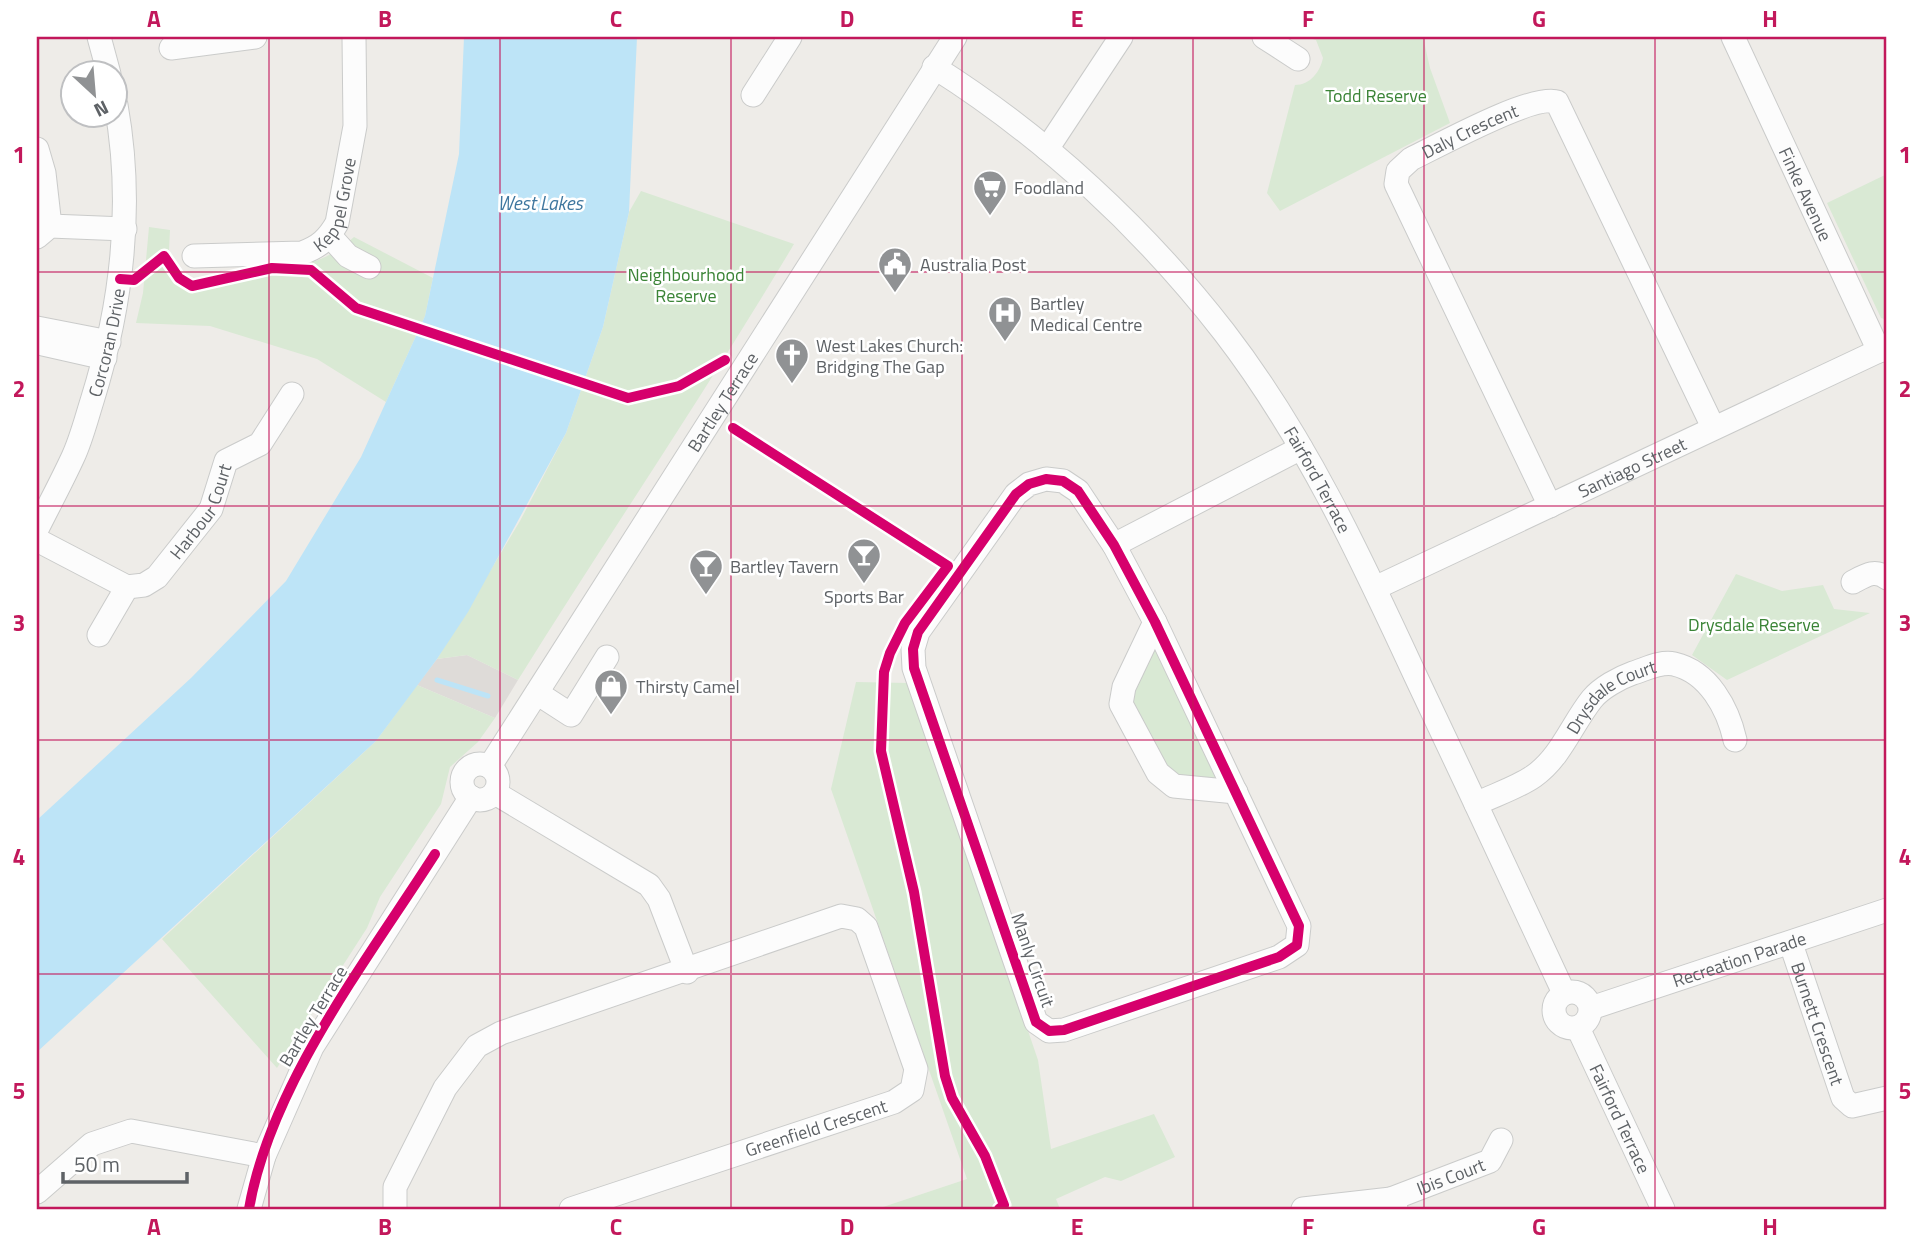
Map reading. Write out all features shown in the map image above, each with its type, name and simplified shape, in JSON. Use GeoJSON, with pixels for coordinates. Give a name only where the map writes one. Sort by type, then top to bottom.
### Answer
{"type":"FeatureCollection","features":[{"type":"Feature","properties":{"kind":"street"},"geometry":{"type":"LineString","coordinates":[[99,37],[105,60]]}},
{"type":"Feature","properties":{"kind":"street"},"geometry":{"type":"LineString","coordinates":[[171,48],[255,37]]}},
{"type":"Feature","properties":{"kind":"street","name":"Keppel Grove"},"geometry":{"type":"LineString","coordinates":[[194,256],[302,253],[318,247],[330,236],[337,223],[355,126],[354,37]]}},
{"type":"Feature","properties":{"kind":"street"},"geometry":{"type":"LineString","coordinates":[[752,95],[790,37]]}},
{"type":"Feature","properties":{"kind":"street","name":"Bartley Terrace"},"geometry":{"type":"LineString","coordinates":[[490,766],[792,296],[954,37]]}},
{"type":"Feature","properties":{"kind":"street"},"geometry":{"type":"LineString","coordinates":[[1047,149],[1121,37]]}},
{"type":"Feature","properties":{"kind":"street"},"geometry":{"type":"LineString","coordinates":[[1264,37],[1298,59]]}},
{"type":"Feature","properties":{"kind":"street","name":"Finke Avenue"},"geometry":{"type":"LineString","coordinates":[[1733,37],[1883,349]]}},
{"type":"Feature","properties":{"kind":"street","name":"Fairford Terrace"},"geometry":{"type":"LineString","coordinates":[[934,68],[1047,149],[1140,236],[1225,333],[1301,448],[1334,504],[1564,993]]}},
{"type":"Feature","properties":{"kind":"street","name":"Daly Crescent"},"geometry":{"type":"LineString","coordinates":[[1550,506],[1396,184],[1398,171],[1411,159],[1526,105],[1549,99],[1557,102],[1713,427]]}},
{"type":"Feature","properties":{"kind":"street","name":"Corcoran Drive"},"geometry":{"type":"LineString","coordinates":[[37,529],[75,455],[107,350],[120,279],[125,229],[119,130]]}},
{"type":"Feature","properties":{"kind":"street"},"geometry":{"type":"LineString","coordinates":[[37,149],[44,173],[43,232],[125,229]]}},
{"type":"Feature","properties":{"kind":"street"},"geometry":{"type":"LineString","coordinates":[[330,236],[348,256],[369,267]]}},
{"type":"Feature","properties":{"kind":"street"},"geometry":{"type":"LineString","coordinates":[[37,328],[107,350]]}},
{"type":"Feature","properties":{"kind":"street"},"geometry":{"type":"LineString","coordinates":[[37,342],[107,350]]}},
{"type":"Feature","properties":{"kind":"street","name":"Santiago Street"},"geometry":{"type":"LineString","coordinates":[[1375,587],[1883,349]]}},
{"type":"Feature","properties":{"kind":"street","name":"Harbour Court"},"geometry":{"type":"LineString","coordinates":[[127,587],[144,585],[157,577],[211,509],[226,461],[260,444],[292,394]]}},
{"type":"Feature","properties":{"kind":"street"},"geometry":{"type":"LineString","coordinates":[[1114,545],[1301,448]]}},
{"type":"Feature","properties":{"kind":"street","name":"Manly Circuit"},"geometry":{"type":"LineString","coordinates":[[1046,478],[1063,481],[1078,491],[1114,545],[1155,622],[1299,926],[1297,945],[1279,957],[1064,1030],[1049,1031],[1035,1022],[914,668],[913,649],[918,632],[957,574],[1016,494],[1029,484],[1046,478]]}},
{"type":"Feature","properties":{"kind":"street"},"geometry":{"type":"LineString","coordinates":[[37,540],[127,587],[99,635]]}},
{"type":"Feature","properties":{"kind":"street"},"geometry":{"type":"LineString","coordinates":[[1853,582],[1870,573],[1880,573],[1887,578]]}},
{"type":"Feature","properties":{"kind":"street"},"geometry":{"type":"LineString","coordinates":[[1155,622],[1124,687],[1121,704],[1158,773],[1174,786],[1236,792]]}},
{"type":"Feature","properties":{"kind":"street"},"geometry":{"type":"LineString","coordinates":[[537,693],[571,715],[607,657]]}},
{"type":"Feature","properties":{"kind":"street","name":"Drysdale Court"},"geometry":{"type":"LineString","coordinates":[[1476,804],[1534,776],[1555,756],[1593,697],[1628,675],[1657,665],[1674,664],[1692,672],[1712,689],[1730,717],[1735,740]]}},
{"type":"Feature","properties":{"kind":"street"},"geometry":{"type":"LineString","coordinates":[[479,764],[490,766],[499,781],[495,793],[486,800],[471,797],[462,785],[464,774],[479,764]]}},
{"type":"Feature","properties":{"kind":"street"},"geometry":{"type":"LineString","coordinates":[[495,793],[649,885],[659,899],[687,972]]}},
{"type":"Feature","properties":{"kind":"street","name":"Bartley Terrace"},"geometry":{"type":"LineString","coordinates":[[249,1209],[264,1156],[312,1047],[471,797]]}},
{"type":"Feature","properties":{"kind":"street","name":"Recreation Parade"},"geometry":{"type":"LineString","coordinates":[[1591,1008],[1791,944],[1887,910]]}},
{"type":"Feature","properties":{"kind":"street","name":"Greenfield Crescent"},"geometry":{"type":"LineString","coordinates":[[395,1209],[395,1187],[445,1088],[477,1046],[502,1033],[687,972],[841,916],[857,919],[866,927],[916,1069],[912,1090],[894,1102],[571,1209]]}},
{"type":"Feature","properties":{"kind":"street","name":"Burnett Crescent"},"geometry":{"type":"LineString","coordinates":[[1791,944],[1843,1098],[1852,1106],[1887,1098]]}},
{"type":"Feature","properties":{"kind":"street"},"geometry":{"type":"LineString","coordinates":[[1564,993],[1581,995],[1591,1008],[1588,1019],[1578,1028],[1566,1028],[1555,1018],[1554,1006],[1564,993]]}},
{"type":"Feature","properties":{"kind":"street","name":"Fairford Terrace"},"geometry":{"type":"LineString","coordinates":[[1578,1028],[1660,1208]]}},
{"type":"Feature","properties":{"kind":"street"},"geometry":{"type":"LineString","coordinates":[[37,1192],[92,1144],[131,1131],[264,1156]]}},
{"type":"Feature","properties":{"kind":"street","name":"Ibis Court"},"geometry":{"type":"LineString","coordinates":[[1303,1209],[1393,1204],[1490,1161],[1501,1140]]}},
{"type":"Feature","properties":{"kind":"shaded area"},"geometry":{"type":"Polygon","coordinates":[[[467,655],[518,680],[495,718],[417,685],[437,659],[467,655]]]}},
{"type":"Feature","properties":{"kind":"green space","name":"Todd Reserve"},"geometry":{"type":"Polygon","coordinates":[[[1306,37],[1423,37],[1430,68],[1450,123],[1280,211],[1267,193],[1295,85],[1314,77],[1323,58],[1316,40],[1306,37]]]}},
{"type":"Feature","properties":{"kind":"green space"},"geometry":{"type":"Polygon","coordinates":[[[1887,174],[1887,320],[1881,318],[1827,203],[1887,174]]]}},
{"type":"Feature","properties":{"kind":"green space","name":"Neighbourhood Reserve"},"geometry":{"type":"Polygon","coordinates":[[[641,191],[794,244],[727,354],[518,680],[467,655],[437,659],[520,521],[566,433],[603,327],[629,212],[641,191]]]}},
{"type":"Feature","properties":{"kind":"green space"},"geometry":{"type":"Polygon","coordinates":[[[149,227],[170,230],[168,270],[184,288],[219,272],[308,263],[338,250],[354,237],[433,278],[425,316],[386,402],[317,359],[210,326],[136,323],[143,293],[149,227]]]}},
{"type":"Feature","properties":{"kind":"green space","name":"Drysdale Reserve"},"geometry":{"type":"Polygon","coordinates":[[[1736,574],[1782,591],[1823,585],[1834,609],[1870,613],[1727,680],[1692,655],[1736,574]]]}},
{"type":"Feature","properties":{"kind":"green space"},"geometry":{"type":"Polygon","coordinates":[[[1155,622],[1236,792],[1174,786],[1124,687],[1155,622]]]}},
{"type":"Feature","properties":{"kind":"green space"},"geometry":{"type":"Polygon","coordinates":[[[856,682],[909,683],[1038,1060],[1051,1149],[1154,1114],[1175,1157],[1121,1181],[1105,1177],[1056,1199],[1060,1209],[877,1209],[967,1179],[831,789],[856,682]]]}},
{"type":"Feature","properties":{"kind":"green space"},"geometry":{"type":"Polygon","coordinates":[[[417,685],[495,718],[478,742],[450,767],[441,804],[380,897],[367,928],[277,1068],[162,939],[376,741],[417,685]]]}},
{"type":"Feature","properties":{"kind":"water","name":"West Lakes"},"geometry":{"type":"Polygon","coordinates":[[[464,37],[637,37],[629,212],[603,327],[566,433],[468,612],[376,741],[37,1052],[37,820],[191,678],[286,581],[361,457],[425,316],[459,154],[464,37]]]}},
{"type":"Feature","properties":{"kind":"waterway"},"geometry":{"type":"LineString","coordinates":[[437,680],[488,696]]}},
{"type":"Feature","properties":{"kind":"cycle path"},"geometry":{"type":"LineString","coordinates":[[120,279],[134,280],[164,256],[179,278],[192,286],[272,268],[311,270],[356,308],[628,398],[679,386],[725,360]]}},
{"type":"Feature","properties":{"kind":"cycle path"},"geometry":{"type":"LineString","coordinates":[[733,428],[948,566],[905,623],[890,653],[884,672],[881,751],[914,892],[945,1076],[952,1098],[985,1156],[1004,1205],[999,1209]]}},
{"type":"Feature","properties":{"kind":"cycle path"},"geometry":{"type":"LineString","coordinates":[[1046,479],[1063,481],[1078,491],[1114,545],[1155,622],[1299,926],[1297,945],[1279,957],[1064,1030],[1049,1031],[1036,1022],[914,668],[913,649],[918,632],[1016,494],[1029,484],[1046,479]]}},
{"type":"Feature","properties":{"kind":"cycle path"},"geometry":{"type":"LineString","coordinates":[[249,1209],[260,1162],[299,1070],[352,980],[435,854]]}},
{"type":"Feature","properties":{"kind":"place","name":"Foodland"},"geometry":{"type":"Point","coordinates":[990,217]}},
{"type":"Feature","properties":{"kind":"place","name":"Australia Post"},"geometry":{"type":"Point","coordinates":[895,294]}},
{"type":"Feature","properties":{"kind":"place","name":"Bartley Medical Centre"},"geometry":{"type":"Point","coordinates":[1005,343]}},
{"type":"Feature","properties":{"kind":"place","name":"West Lakes Church: Bridging The Gap"},"geometry":{"type":"Point","coordinates":[792,385]}},
{"type":"Feature","properties":{"kind":"place","name":"Sports Bar"},"geometry":{"type":"Point","coordinates":[864,585]}},
{"type":"Feature","properties":{"kind":"place","name":"Bartley Tavern"},"geometry":{"type":"Point","coordinates":[706,596]}},
{"type":"Feature","properties":{"kind":"place","name":"Thirsty Camel"},"geometry":{"type":"Point","coordinates":[611,716]}}]}
